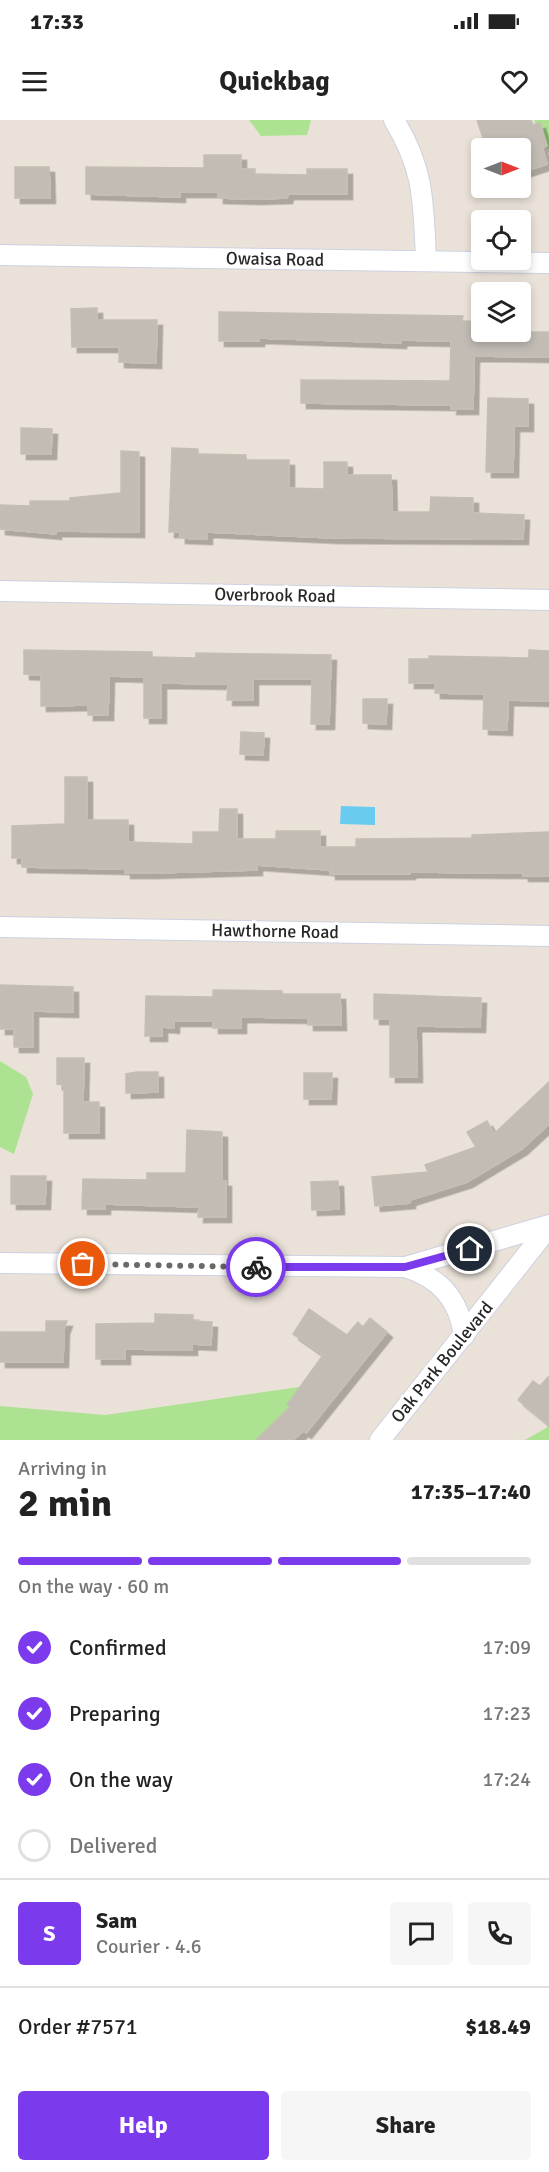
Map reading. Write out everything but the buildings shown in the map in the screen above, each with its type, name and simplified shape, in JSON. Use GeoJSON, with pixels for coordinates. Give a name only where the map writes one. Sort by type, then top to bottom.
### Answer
{"type":"FeatureCollection","features":[{"type":"Feature","properties":{"kind":"street"},"geometry":{"type":"LineString","coordinates":[[394,120],[411,149],[421,184],[426,260]]}},
{"type":"Feature","properties":{"kind":"street","name":"Owaisa Road"},"geometry":{"type":"LineString","coordinates":[[0,255],[549,263]]}},
{"type":"Feature","properties":{"kind":"street","name":"Overbrook Road"},"geometry":{"type":"LineString","coordinates":[[0,591],[549,600]]}},
{"type":"Feature","properties":{"kind":"street","name":"Hawthorne Road"},"geometry":{"type":"LineString","coordinates":[[0,927],[549,936]]}},
{"type":"Feature","properties":{"kind":"street"},"geometry":{"type":"LineString","coordinates":[[0,1263],[405,1267],[549,1226]]}},
{"type":"Feature","properties":{"kind":"street","name":"Oak Park Boulevard"},"geometry":{"type":"LineString","coordinates":[[380,1440],[549,1226]]}},
{"type":"Feature","properties":{"kind":"street"},"geometry":{"type":"LineString","coordinates":[[405,1267],[429,1277],[453,1298],[459,1312],[464,1336]]}},
{"type":"Feature","properties":{"kind":"green space"},"geometry":{"type":"Polygon","coordinates":[[[249,120],[311,120],[307,135],[261,136],[249,120]]]}},
{"type":"Feature","properties":{"kind":"green space"},"geometry":{"type":"Polygon","coordinates":[[[534,120],[549,120],[549,149],[545,147],[534,120]]]}},
{"type":"Feature","properties":{"kind":"green space"},"geometry":{"type":"Polygon","coordinates":[[[0,1061],[26,1077],[33,1094],[14,1154],[0,1147],[0,1061]]]}},
{"type":"Feature","properties":{"kind":"green space"},"geometry":{"type":"Polygon","coordinates":[[[299,1387],[280,1440],[0,1440],[0,1406],[105,1415],[299,1387]]]}},
{"type":"Feature","properties":{"kind":"green space"},"geometry":{"type":"Polygon","coordinates":[[[549,1426],[549,1440],[525,1440],[546,1428],[549,1426]]]}},
{"type":"Feature","properties":{"kind":"water"},"geometry":{"type":"Polygon","coordinates":[[[341,806],[375,807],[375,825],[340,824],[341,806]]]}},
{"type":"Feature","properties":{"kind":"way so far"},"geometry":{"type":"LineString","coordinates":[[83,1264],[256,1267]]}},
{"type":"Feature","properties":{"kind":"route"},"geometry":{"type":"LineString","coordinates":[[256,1267],[405,1267],[470,1249]]}}]}
